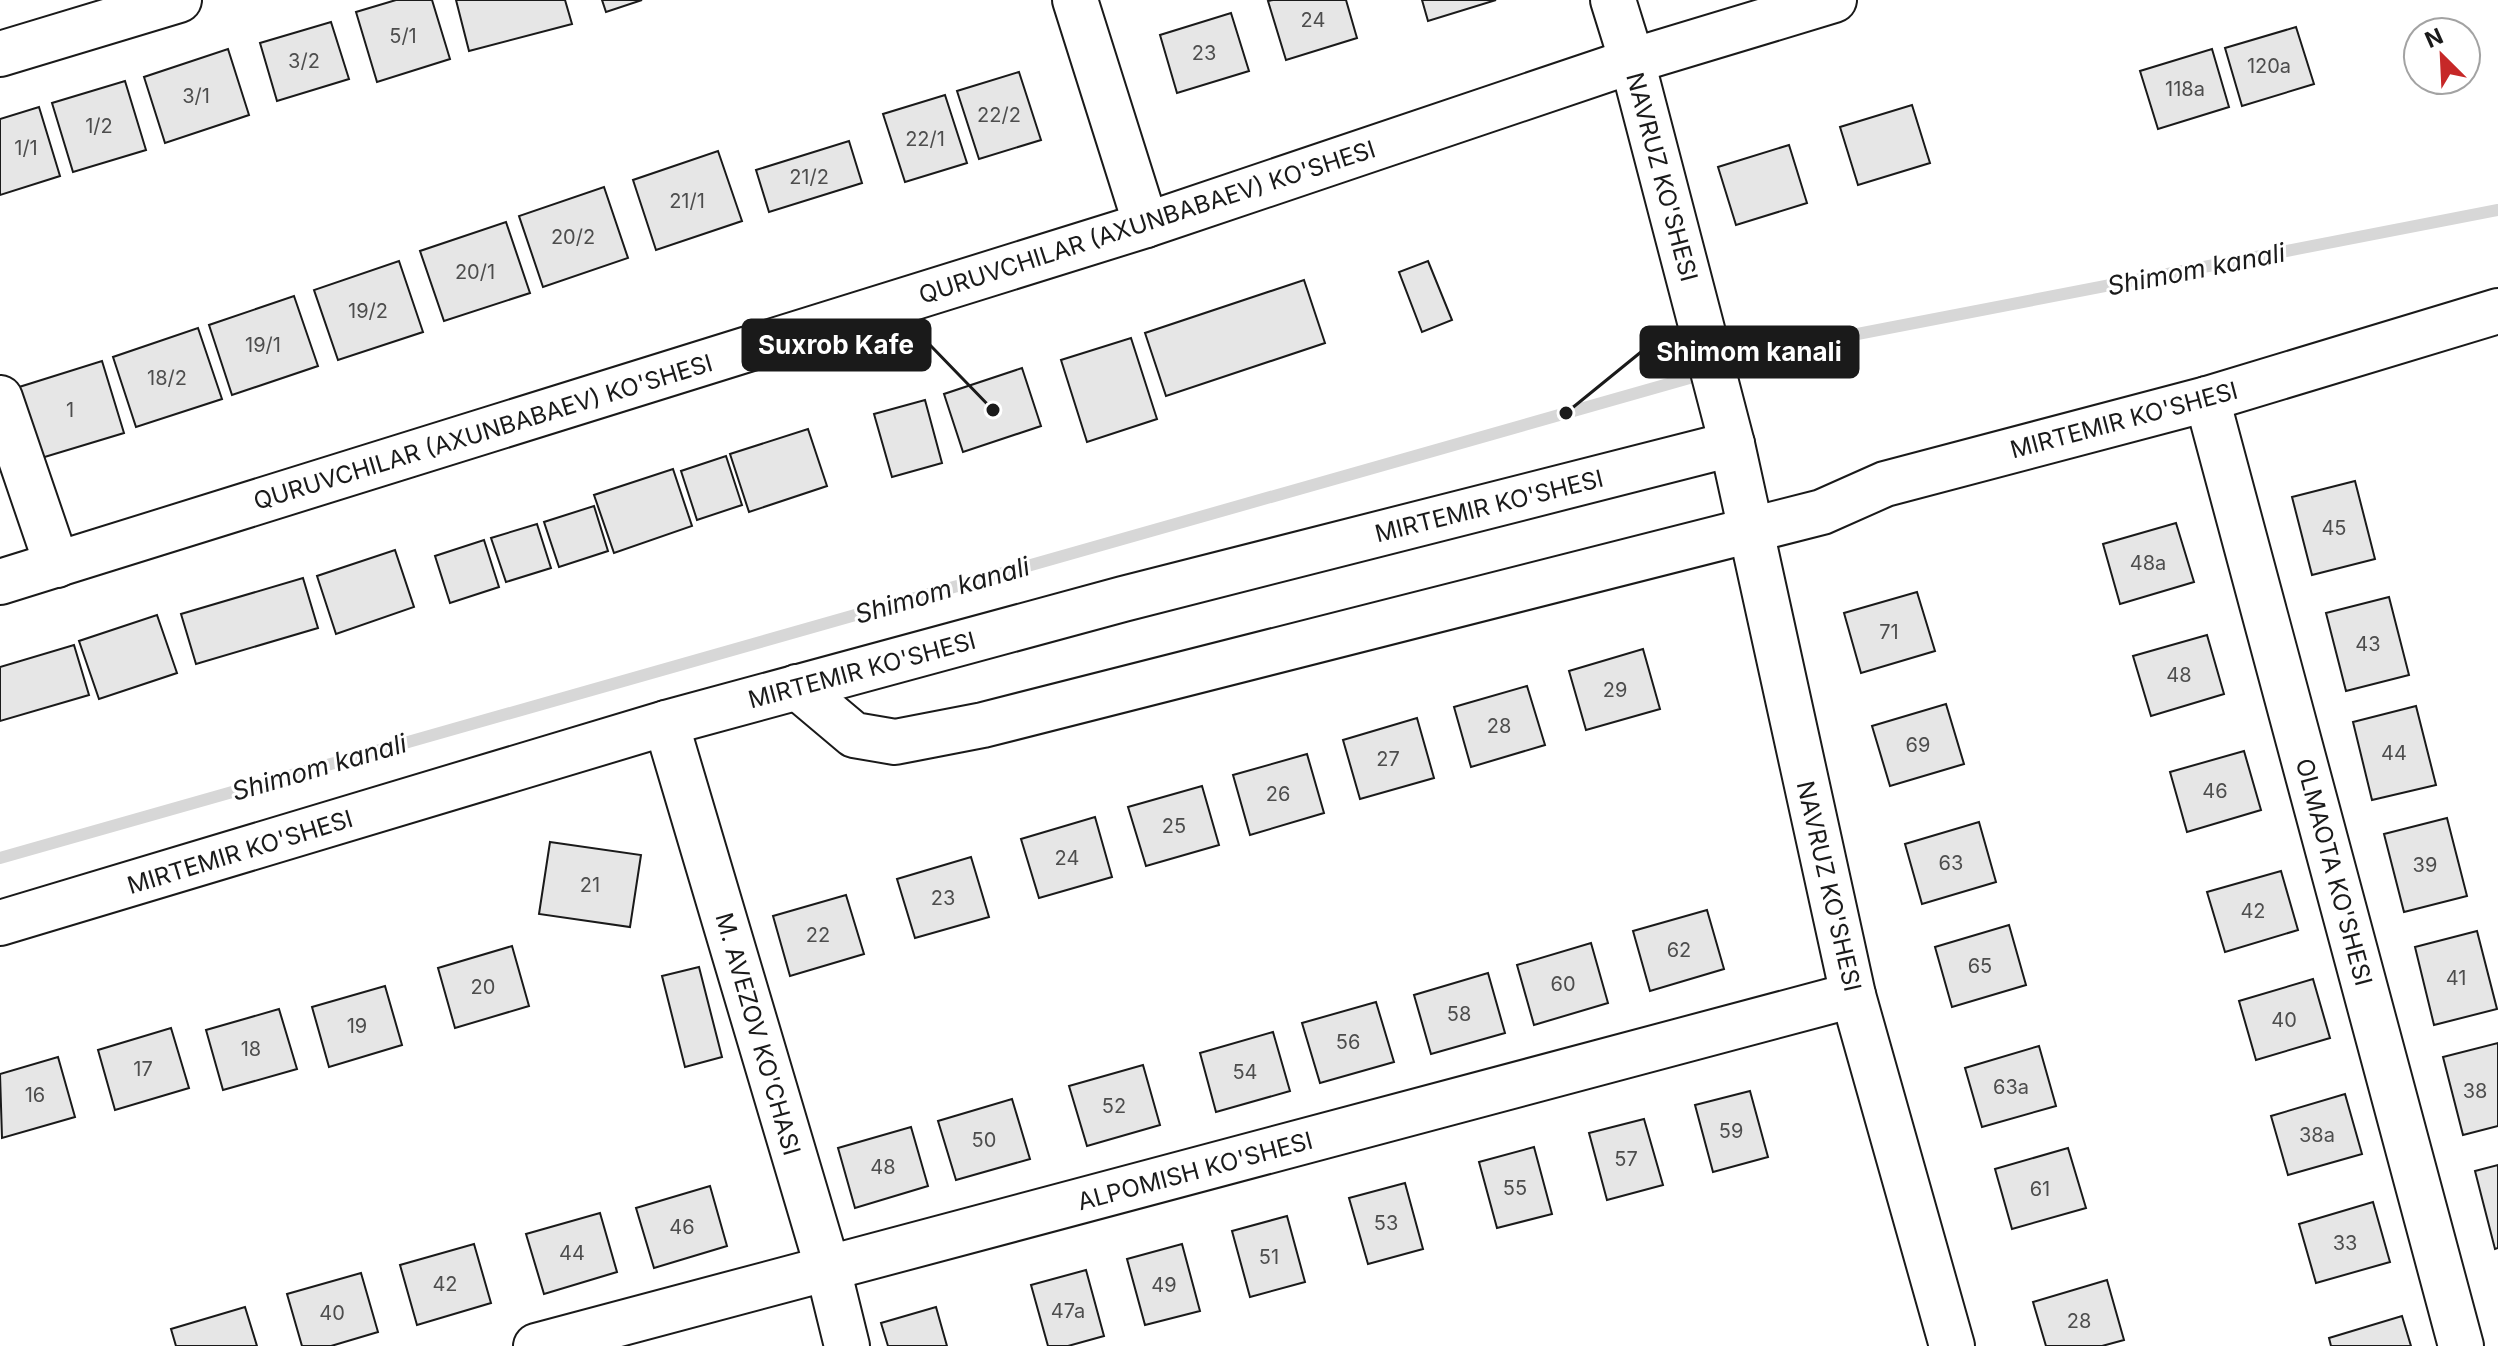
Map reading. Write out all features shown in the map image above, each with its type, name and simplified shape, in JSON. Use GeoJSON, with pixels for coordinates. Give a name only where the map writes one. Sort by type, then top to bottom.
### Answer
{"type":"FeatureCollection","features":[{"type":"Feature","properties":{"kind":"street"},"geometry":{"type":"LineString","coordinates":[[0,54],[179,0]]}},
{"type":"Feature","properties":{"kind":"street"},"geometry":{"type":"LineString","coordinates":[[1075,0],[1146,225]]}},
{"type":"Feature","properties":{"kind":"street","name":"NAVRUZ KO'SHESI"},"geometry":{"type":"LineString","coordinates":[[1613,0],[1632,61],[1729,432],[1853,995],[1952,1346]]}},
{"type":"Feature","properties":{"kind":"street","name":"QURUVCHILAR (AXUNBABAEV) KO'SHESI"},"geometry":{"type":"LineString","coordinates":[[0,582],[1146,225],[1632,61],[1834,0]]}},
{"type":"Feature","properties":{"kind":"street","name":"MIRTEMIR KO'SHESI"},"geometry":{"type":"LineString","coordinates":[[797,687],[854,735],[895,742],[983,725],[1822,512],[1885,484],[2207,399],[2498,311]]}},
{"type":"Feature","properties":{"kind":"street"},"geometry":{"type":"LineString","coordinates":[[0,398],[57,565]]}},
{"type":"Feature","properties":{"kind":"street","name":"OLMAOTA KO'SHESI"},"geometry":{"type":"LineString","coordinates":[[2207,399],[2461,1346]]}},
{"type":"Feature","properties":{"kind":"street","name":"MIRTEMIR KO'SHESI"},"geometry":{"type":"LineString","coordinates":[[0,923],[666,723],[1729,432]]}},
{"type":"Feature","properties":{"kind":"street","name":"M. AVEZOV KO'CHASI"},"geometry":{"type":"LineString","coordinates":[[666,723],[828,1269],[847,1346]]}},
{"type":"Feature","properties":{"kind":"street","name":"ALPOMISH KO'SHESI"},"geometry":{"type":"LineString","coordinates":[[536,1346],[1853,995]]}},
{"type":"Feature","properties":{"kind":"building"},"geometry":{"type":"Polygon","coordinates":[[[396,0],[432,0],[450,59],[377,82],[356,12],[396,0]]]}},
{"type":"Feature","properties":{"kind":"building"},"geometry":{"type":"Polygon","coordinates":[[[456,0],[565,0],[572,24],[469,51],[456,0]]]}},
{"type":"Feature","properties":{"kind":"building"},"geometry":{"type":"Polygon","coordinates":[[[602,0],[642,0],[606,12],[602,0]]]}},
{"type":"Feature","properties":{"kind":"building"},"geometry":{"type":"Polygon","coordinates":[[[1346,0],[1357,38],[1286,60],[1268,1],[1346,0]]]}},
{"type":"Feature","properties":{"kind":"building"},"geometry":{"type":"Polygon","coordinates":[[[1422,0],[1496,0],[1428,21],[1422,0]]]}},
{"type":"Feature","properties":{"kind":"building"},"geometry":{"type":"Polygon","coordinates":[[[1231,13],[1249,71],[1177,93],[1160,35],[1231,13]]]}},
{"type":"Feature","properties":{"kind":"building"},"geometry":{"type":"Polygon","coordinates":[[[331,22],[349,79],[277,101],[260,43],[331,22]]]}},
{"type":"Feature","properties":{"kind":"building"},"geometry":{"type":"Polygon","coordinates":[[[2296,27],[2314,84],[2242,106],[2225,48],[2296,27]]]}},
{"type":"Feature","properties":{"kind":"building"},"geometry":{"type":"Polygon","coordinates":[[[228,49],[249,115],[165,143],[144,77],[228,49]]]}},
{"type":"Feature","properties":{"kind":"building"},"geometry":{"type":"Polygon","coordinates":[[[2212,49],[2229,107],[2158,129],[2140,71],[2212,49]]]}},
{"type":"Feature","properties":{"kind":"building"},"geometry":{"type":"Polygon","coordinates":[[[1019,72],[1041,140],[979,159],[957,91],[1019,72]]]}},
{"type":"Feature","properties":{"kind":"building"},"geometry":{"type":"Polygon","coordinates":[[[125,81],[146,150],[73,172],[52,103],[125,81]]]}},
{"type":"Feature","properties":{"kind":"building"},"geometry":{"type":"Polygon","coordinates":[[[945,95],[967,163],[905,182],[883,114],[945,95]]]}},
{"type":"Feature","properties":{"kind":"building"},"geometry":{"type":"Polygon","coordinates":[[[1912,105],[1930,163],[1858,185],[1840,127],[1912,105]]]}},
{"type":"Feature","properties":{"kind":"building"},"geometry":{"type":"Polygon","coordinates":[[[39,107],[60,176],[0,195],[0,119],[39,107]]]}},
{"type":"Feature","properties":{"kind":"building"},"geometry":{"type":"Polygon","coordinates":[[[849,141],[862,183],[769,212],[756,170],[849,141]]]}},
{"type":"Feature","properties":{"kind":"building"},"geometry":{"type":"Polygon","coordinates":[[[1789,145],[1807,203],[1736,225],[1718,167],[1789,145]]]}},
{"type":"Feature","properties":{"kind":"building"},"geometry":{"type":"Polygon","coordinates":[[[718,151],[742,221],[656,250],[633,180],[718,151]]]}},
{"type":"Feature","properties":{"kind":"building"},"geometry":{"type":"Polygon","coordinates":[[[604,187],[628,258],[543,287],[519,216],[604,187]]]}},
{"type":"Feature","properties":{"kind":"building"},"geometry":{"type":"Polygon","coordinates":[[[506,222],[530,293],[444,321],[420,251],[506,222]]]}},
{"type":"Feature","properties":{"kind":"building"},"geometry":{"type":"Polygon","coordinates":[[[399,261],[423,332],[338,360],[314,290],[399,261]]]}},
{"type":"Feature","properties":{"kind":"building"},"geometry":{"type":"Polygon","coordinates":[[[1428,261],[1452,320],[1422,332],[1399,272],[1428,261]]]}},
{"type":"Feature","properties":{"kind":"building"},"geometry":{"type":"Polygon","coordinates":[[[1304,280],[1325,343],[1166,396],[1145,333],[1304,280]]]}},
{"type":"Feature","properties":{"kind":"building"},"geometry":{"type":"Polygon","coordinates":[[[294,296],[318,366],[232,395],[209,325],[294,296]]]}},
{"type":"Feature","properties":{"kind":"building"},"geometry":{"type":"Polygon","coordinates":[[[198,328],[222,399],[136,427],[113,357],[198,328]]]}},
{"type":"Feature","properties":{"kind":"building"},"geometry":{"type":"Polygon","coordinates":[[[1131,338],[1157,419],[1087,442],[1061,360],[1131,338]]]}},
{"type":"Feature","properties":{"kind":"building"},"geometry":{"type":"Polygon","coordinates":[[[102,361],[124,433],[38,459],[16,388],[102,361]]]}},
{"type":"Feature","properties":{"kind":"building"},"geometry":{"type":"Polygon","coordinates":[[[1022,368],[1041,426],[963,452],[944,394],[1022,368]]]}},
{"type":"Feature","properties":{"kind":"building"},"geometry":{"type":"Polygon","coordinates":[[[925,400],[942,463],[892,477],[874,414],[925,400]]]}},
{"type":"Feature","properties":{"kind":"building"},"geometry":{"type":"Polygon","coordinates":[[[808,429],[827,486],[749,512],[730,454],[808,429]]]}},
{"type":"Feature","properties":{"kind":"building"},"geometry":{"type":"Polygon","coordinates":[[[726,456],[742,505],[697,520],[681,471],[726,456]]]}},
{"type":"Feature","properties":{"kind":"building"},"geometry":{"type":"Polygon","coordinates":[[[673,469],[692,526],[614,553],[594,495],[673,469]]]}},
{"type":"Feature","properties":{"kind":"building"},"geometry":{"type":"Polygon","coordinates":[[[2355,481],[2375,559],[2312,575],[2292,497],[2355,481]]]}},
{"type":"Feature","properties":{"kind":"building"},"geometry":{"type":"Polygon","coordinates":[[[594,506],[608,551],[559,567],[544,522],[594,506]]]}},
{"type":"Feature","properties":{"kind":"building"},"geometry":{"type":"Polygon","coordinates":[[[2176,523],[2194,582],[2120,604],[2103,544],[2176,523]]]}},
{"type":"Feature","properties":{"kind":"building"},"geometry":{"type":"Polygon","coordinates":[[[537,524],[551,568],[506,582],[491,538],[537,524]]]}},
{"type":"Feature","properties":{"kind":"building"},"geometry":{"type":"Polygon","coordinates":[[[484,540],[499,587],[450,603],[435,556],[484,540]]]}},
{"type":"Feature","properties":{"kind":"building"},"geometry":{"type":"Polygon","coordinates":[[[395,550],[414,607],[336,634],[317,576],[395,550]]]}},
{"type":"Feature","properties":{"kind":"building"},"geometry":{"type":"Polygon","coordinates":[[[303,578],[318,628],[196,664],[181,614],[303,578]]]}},
{"type":"Feature","properties":{"kind":"building"},"geometry":{"type":"Polygon","coordinates":[[[1917,592],[1935,651],[1861,673],[1844,613],[1917,592]]]}},
{"type":"Feature","properties":{"kind":"building"},"geometry":{"type":"Polygon","coordinates":[[[2389,597],[2409,675],[2346,691],[2326,613],[2389,597]]]}},
{"type":"Feature","properties":{"kind":"building"},"geometry":{"type":"Polygon","coordinates":[[[157,615],[177,673],[99,699],[79,641],[157,615]]]}},
{"type":"Feature","properties":{"kind":"building"},"geometry":{"type":"Polygon","coordinates":[[[2207,635],[2224,694],[2151,716],[2133,656],[2207,635]]]}},
{"type":"Feature","properties":{"kind":"building"},"geometry":{"type":"Polygon","coordinates":[[[74,645],[89,695],[0,721],[0,667],[74,645]]]}},
{"type":"Feature","properties":{"kind":"building"},"geometry":{"type":"Polygon","coordinates":[[[1643,649],[1660,709],[1586,730],[1569,671],[1643,649]]]}},
{"type":"Feature","properties":{"kind":"building"},"geometry":{"type":"Polygon","coordinates":[[[1527,686],[1545,745],[1471,767],[1454,707],[1527,686]]]}},
{"type":"Feature","properties":{"kind":"building"},"geometry":{"type":"Polygon","coordinates":[[[1946,704],[1964,764],[1890,786],[1872,726],[1946,704]]]}},
{"type":"Feature","properties":{"kind":"building"},"geometry":{"type":"Polygon","coordinates":[[[2416,706],[2436,785],[2372,800],[2353,722],[2416,706]]]}},
{"type":"Feature","properties":{"kind":"building"},"geometry":{"type":"Polygon","coordinates":[[[1417,718],[1434,778],[1360,799],[1343,740],[1417,718]]]}},
{"type":"Feature","properties":{"kind":"building"},"geometry":{"type":"Polygon","coordinates":[[[2244,751],[2261,810],[2187,832],[2170,772],[2244,751]]]}},
{"type":"Feature","properties":{"kind":"building"},"geometry":{"type":"Polygon","coordinates":[[[1307,754],[1324,813],[1250,835],[1233,775],[1307,754]]]}},
{"type":"Feature","properties":{"kind":"building"},"geometry":{"type":"Polygon","coordinates":[[[1202,786],[1219,845],[1146,866],[1128,807],[1202,786]]]}},
{"type":"Feature","properties":{"kind":"building"},"geometry":{"type":"Polygon","coordinates":[[[1095,817],[1112,877],[1039,898],[1021,839],[1095,817]]]}},
{"type":"Feature","properties":{"kind":"building"},"geometry":{"type":"Polygon","coordinates":[[[2447,818],[2467,896],[2404,912],[2384,834],[2447,818]]]}},
{"type":"Feature","properties":{"kind":"building"},"geometry":{"type":"Polygon","coordinates":[[[1979,822],[1996,882],[1922,904],[1905,844],[1979,822]]]}},
{"type":"Feature","properties":{"kind":"building"},"geometry":{"type":"Polygon","coordinates":[[[550,842],[641,855],[630,927],[539,914],[550,842]]]}},
{"type":"Feature","properties":{"kind":"building"},"geometry":{"type":"Polygon","coordinates":[[[971,857],[989,917],[915,938],[897,879],[971,857]]]}},
{"type":"Feature","properties":{"kind":"building"},"geometry":{"type":"Polygon","coordinates":[[[2281,871],[2298,930],[2225,952],[2207,892],[2281,871]]]}},
{"type":"Feature","properties":{"kind":"building"},"geometry":{"type":"Polygon","coordinates":[[[846,895],[864,954],[790,976],[773,916],[846,895]]]}},
{"type":"Feature","properties":{"kind":"building"},"geometry":{"type":"Polygon","coordinates":[[[1707,910],[1724,969],[1650,991],[1633,931],[1707,910]]]}},
{"type":"Feature","properties":{"kind":"building"},"geometry":{"type":"Polygon","coordinates":[[[2009,925],[2026,985],[1952,1007],[1935,947],[2009,925]]]}},
{"type":"Feature","properties":{"kind":"building"},"geometry":{"type":"Polygon","coordinates":[[[2477,931],[2497,1009],[2434,1025],[2415,947],[2477,931]]]}},
{"type":"Feature","properties":{"kind":"building"},"geometry":{"type":"Polygon","coordinates":[[[1591,943],[1608,1003],[1534,1025],[1517,965],[1591,943]]]}},
{"type":"Feature","properties":{"kind":"building"},"geometry":{"type":"Polygon","coordinates":[[[512,946],[529,1006],[455,1028],[438,968],[512,946]]]}},
{"type":"Feature","properties":{"kind":"building"},"geometry":{"type":"Polygon","coordinates":[[[699,967],[722,1057],[685,1067],[662,976],[699,967]]]}},
{"type":"Feature","properties":{"kind":"building"},"geometry":{"type":"Polygon","coordinates":[[[1488,973],[1505,1033],[1431,1054],[1414,995],[1488,973]]]}},
{"type":"Feature","properties":{"kind":"building"},"geometry":{"type":"Polygon","coordinates":[[[2313,979],[2330,1038],[2256,1060],[2239,1001],[2313,979]]]}},
{"type":"Feature","properties":{"kind":"building"},"geometry":{"type":"Polygon","coordinates":[[[385,986],[402,1045],[329,1067],[312,1007],[385,986]]]}},
{"type":"Feature","properties":{"kind":"building"},"geometry":{"type":"Polygon","coordinates":[[[1376,1002],[1394,1062],[1320,1083],[1302,1023],[1376,1002]]]}},
{"type":"Feature","properties":{"kind":"building"},"geometry":{"type":"Polygon","coordinates":[[[279,1009],[297,1069],[223,1090],[206,1030],[279,1009]]]}},
{"type":"Feature","properties":{"kind":"building"},"geometry":{"type":"Polygon","coordinates":[[[171,1028],[189,1088],[115,1110],[98,1050],[171,1028]]]}},
{"type":"Feature","properties":{"kind":"building"},"geometry":{"type":"Polygon","coordinates":[[[1273,1032],[1290,1091],[1216,1112],[1200,1053],[1273,1032]]]}},
{"type":"Feature","properties":{"kind":"building"},"geometry":{"type":"Polygon","coordinates":[[[2498,1043],[2498,1126],[2463,1135],[2443,1057],[2498,1043]]]}},
{"type":"Feature","properties":{"kind":"building"},"geometry":{"type":"Polygon","coordinates":[[[2039,1046],[2056,1106],[1982,1127],[1965,1068],[2039,1046]]]}},
{"type":"Feature","properties":{"kind":"building"},"geometry":{"type":"Polygon","coordinates":[[[58,1057],[75,1117],[2,1138],[0,1074],[58,1057]]]}},
{"type":"Feature","properties":{"kind":"building"},"geometry":{"type":"Polygon","coordinates":[[[1143,1065],[1160,1125],[1087,1146],[1069,1086],[1143,1065]]]}},
{"type":"Feature","properties":{"kind":"building"},"geometry":{"type":"Polygon","coordinates":[[[1750,1091],[1768,1157],[1713,1172],[1695,1105],[1750,1091]]]}},
{"type":"Feature","properties":{"kind":"building"},"geometry":{"type":"Polygon","coordinates":[[[2345,1094],[2362,1154],[2288,1175],[2271,1116],[2345,1094]]]}},
{"type":"Feature","properties":{"kind":"building"},"geometry":{"type":"Polygon","coordinates":[[[1012,1099],[1030,1159],[956,1180],[938,1121],[1012,1099]]]}},
{"type":"Feature","properties":{"kind":"building"},"geometry":{"type":"Polygon","coordinates":[[[1644,1119],[1663,1185],[1607,1200],[1589,1133],[1644,1119]]]}},
{"type":"Feature","properties":{"kind":"building"},"geometry":{"type":"Polygon","coordinates":[[[911,1127],[928,1186],[855,1208],[838,1148],[911,1127]]]}},
{"type":"Feature","properties":{"kind":"building"},"geometry":{"type":"Polygon","coordinates":[[[1534,1147],[1552,1214],[1497,1228],[1479,1162],[1534,1147]]]}},
{"type":"Feature","properties":{"kind":"building"},"geometry":{"type":"Polygon","coordinates":[[[2068,1148],[2086,1208],[2012,1229],[1995,1169],[2068,1148]]]}},
{"type":"Feature","properties":{"kind":"building"},"geometry":{"type":"Polygon","coordinates":[[[2498,1165],[2498,1248],[2495,1249],[2475,1171],[2498,1165]]]}},
{"type":"Feature","properties":{"kind":"building"},"geometry":{"type":"Polygon","coordinates":[[[1405,1183],[1423,1249],[1368,1264],[1349,1198],[1405,1183]]]}},
{"type":"Feature","properties":{"kind":"building"},"geometry":{"type":"Polygon","coordinates":[[[710,1186],[727,1246],[654,1268],[636,1208],[710,1186]]]}},
{"type":"Feature","properties":{"kind":"building"},"geometry":{"type":"Polygon","coordinates":[[[2373,1202],[2390,1262],[2316,1283],[2299,1224],[2373,1202]]]}},
{"type":"Feature","properties":{"kind":"building"},"geometry":{"type":"Polygon","coordinates":[[[600,1213],[617,1272],[544,1294],[526,1234],[600,1213]]]}},
{"type":"Feature","properties":{"kind":"building"},"geometry":{"type":"Polygon","coordinates":[[[1287,1216],[1305,1282],[1250,1297],[1232,1231],[1287,1216]]]}},
{"type":"Feature","properties":{"kind":"building"},"geometry":{"type":"Polygon","coordinates":[[[474,1244],[491,1303],[417,1325],[400,1265],[474,1244]]]}},
{"type":"Feature","properties":{"kind":"building"},"geometry":{"type":"Polygon","coordinates":[[[1182,1244],[1200,1311],[1145,1325],[1127,1259],[1182,1244]]]}},
{"type":"Feature","properties":{"kind":"building"},"geometry":{"type":"Polygon","coordinates":[[[1086,1270],[1104,1336],[1068,1346],[1048,1346],[1031,1285],[1086,1270]]]}},
{"type":"Feature","properties":{"kind":"building"},"geometry":{"type":"Polygon","coordinates":[[[361,1273],[378,1332],[331,1346],[302,1346],[287,1294],[361,1273]]]}},
{"type":"Feature","properties":{"kind":"building"},"geometry":{"type":"Polygon","coordinates":[[[2107,1280],[2124,1340],[2102,1346],[2046,1346],[2033,1302],[2107,1280]]]}},
{"type":"Feature","properties":{"kind":"building"},"geometry":{"type":"Polygon","coordinates":[[[245,1307],[257,1346],[176,1346],[171,1329],[245,1307]]]}},
{"type":"Feature","properties":{"kind":"building"},"geometry":{"type":"Polygon","coordinates":[[[936,1307],[947,1346],[888,1346],[881,1323],[936,1307]]]}},
{"type":"Feature","properties":{"kind":"building"},"geometry":{"type":"Polygon","coordinates":[[[2402,1316],[2411,1346],[2331,1346],[2329,1338],[2402,1316]]]}},
{"type":"Feature","properties":{"kind":"waterway","name":"Shimom kanali"},"geometry":{"type":"LineString","coordinates":[[0,858],[1816,342],[2498,210]]}},
{"type":"Feature","properties":{"kind":"place","name":"Suxrob Kafe"},"geometry":{"type":"Point","coordinates":[993,410]}},
{"type":"Feature","properties":{"kind":"place","name":"Shimom kanali"},"geometry":{"type":"Point","coordinates":[1566,413]}}]}
